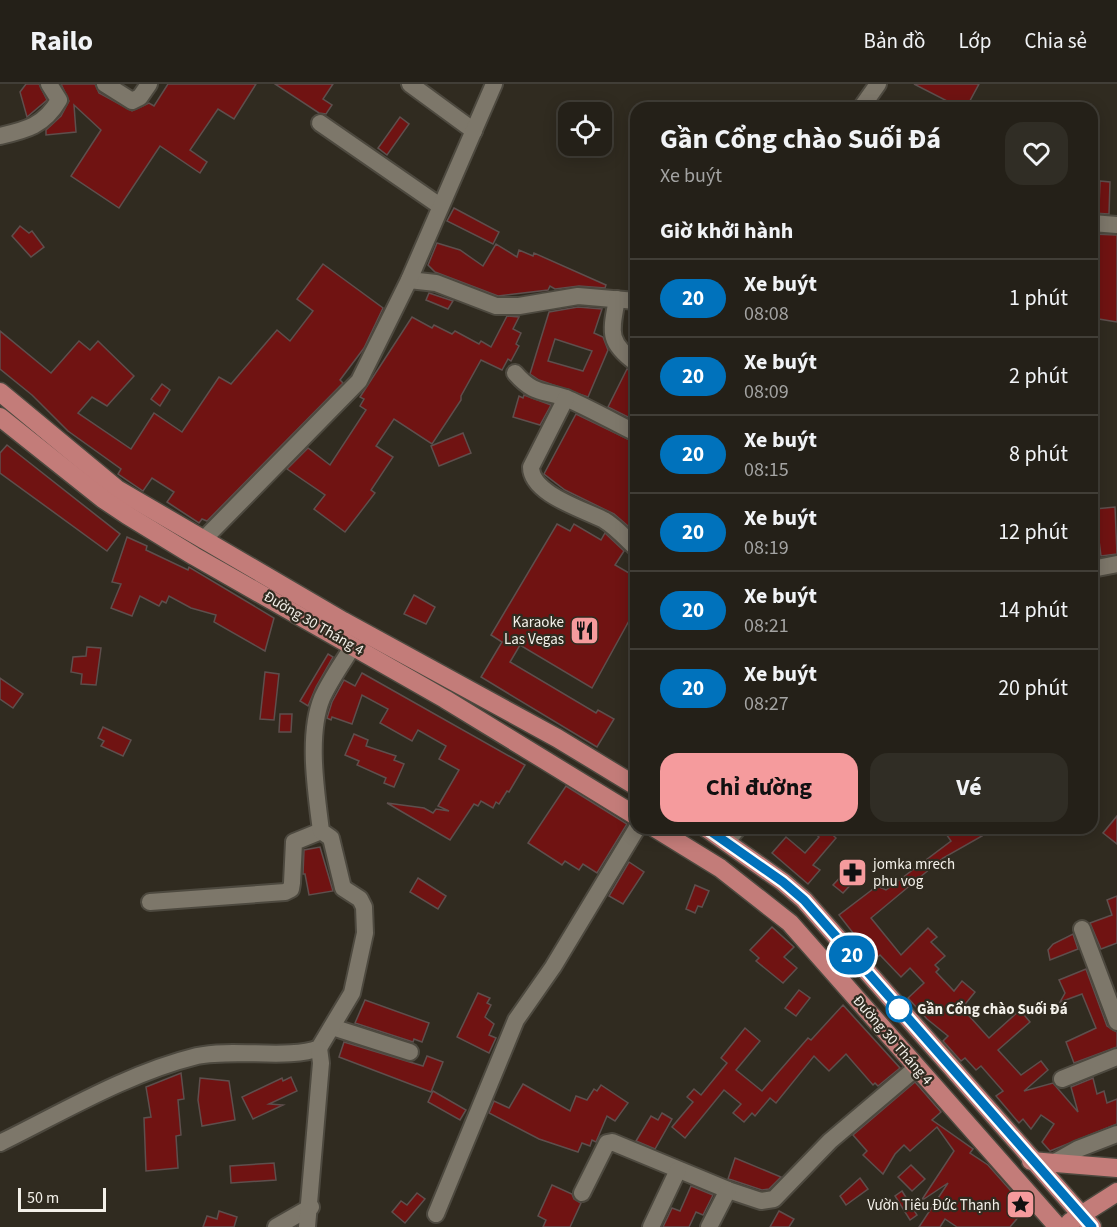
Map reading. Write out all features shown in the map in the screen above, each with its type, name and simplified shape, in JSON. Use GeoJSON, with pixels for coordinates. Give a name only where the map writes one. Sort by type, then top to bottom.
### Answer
{"type":"FeatureCollection","features":[{"type":"Feature","properties":{"kind":"main road","name":"Đường 30 Tháng 4"},"geometry":{"type":"LineString","coordinates":[[0,392],[117,489],[468,692],[557,738],[630,782]]}},
{"type":"Feature","properties":{"kind":"main road","name":"Đường 30 Tháng 4"},"geometry":{"type":"LineString","coordinates":[[0,417],[103,499],[194,556],[445,699],[630,812]]}},
{"type":"Feature","properties":{"kind":"main road"},"geometry":{"type":"LineString","coordinates":[[194,556],[204,540]]}},
{"type":"Feature","properties":{"kind":"main road"},"geometry":{"type":"LineString","coordinates":[[541,759],[557,738]]}},
{"type":"Feature","properties":{"kind":"main road","name":"Đường 30 Tháng 4"},"geometry":{"type":"LineString","coordinates":[[665,834],[720,868],[790,923],[836,973],[916,1068],[1033,1195],[1058,1227]]}},
{"type":"Feature","properties":{"kind":"main road","name":"Đường 30 Tháng 4"},"geometry":{"type":"LineString","coordinates":[[732,834],[804,900],[1086,1221]]}},
{"type":"Feature","properties":{"kind":"main road"},"geometry":{"type":"LineString","coordinates":[[836,973],[854,957]]}},
{"type":"Feature","properties":{"kind":"main road"},"geometry":{"type":"LineString","coordinates":[[1031,1161],[1117,1168]]}},
{"type":"Feature","properties":{"kind":"main road"},"geometry":{"type":"LineString","coordinates":[[1064,1227],[1086,1221],[1117,1192]]}},
{"type":"Feature","properties":{"kind":"street"},"geometry":{"type":"LineString","coordinates":[[0,136],[33,128],[47,115],[59,100],[49,84]]}},
{"type":"Feature","properties":{"kind":"street"},"geometry":{"type":"LineString","coordinates":[[105,84],[132,101],[140,97],[149,84]]}},
{"type":"Feature","properties":{"kind":"street"},"geometry":{"type":"LineString","coordinates":[[410,84],[474,131]]}},
{"type":"Feature","properties":{"kind":"street"},"geometry":{"type":"LineString","coordinates":[[204,540],[359,381],[410,280],[494,84]]}},
{"type":"Feature","properties":{"kind":"street"},"geometry":{"type":"LineString","coordinates":[[865,102],[878,84]]}},
{"type":"Feature","properties":{"kind":"street"},"geometry":{"type":"LineString","coordinates":[[320,123],[440,206]]}},
{"type":"Feature","properties":{"kind":"street"},"geometry":{"type":"LineString","coordinates":[[1098,224],[1117,225]]}},
{"type":"Feature","properties":{"kind":"street"},"geometry":{"type":"LineString","coordinates":[[410,280],[436,283],[495,306],[519,306],[578,297],[630,300]]}},
{"type":"Feature","properties":{"kind":"street"},"geometry":{"type":"LineString","coordinates":[[617,299],[612,327],[613,342],[619,351],[630,359]]}},
{"type":"Feature","properties":{"kind":"street"},"geometry":{"type":"LineString","coordinates":[[515,373],[523,382],[542,394],[566,398],[630,430]]}},
{"type":"Feature","properties":{"kind":"street"},"geometry":{"type":"LineString","coordinates":[[566,398],[531,467],[531,474],[536,483],[548,493],[604,520],[630,543]]}},
{"type":"Feature","properties":{"kind":"street"},"geometry":{"type":"LineString","coordinates":[[1098,568],[1117,564]]}},
{"type":"Feature","properties":{"kind":"street"},"geometry":{"type":"LineString","coordinates":[[0,1143],[118,1086],[195,1057],[221,1052],[305,1052],[319,1048],[352,993],[360,962],[366,922],[360,899],[347,891],[340,882],[331,838],[321,831],[315,779],[316,717],[323,696],[353,646]]}},
{"type":"Feature","properties":{"kind":"street"},"geometry":{"type":"LineString","coordinates":[[150,902],[285,892],[291,889],[294,842],[321,831]]}},
{"type":"Feature","properties":{"kind":"street"},"geometry":{"type":"LineString","coordinates":[[436,1214],[516,1020],[553,967],[633,834]]}},
{"type":"Feature","properties":{"kind":"street"},"geometry":{"type":"LineString","coordinates":[[1082,929],[1117,1022]]}},
{"type":"Feature","properties":{"kind":"street"},"geometry":{"type":"LineString","coordinates":[[333,1027],[410,1052]]}},
{"type":"Feature","properties":{"kind":"street"},"geometry":{"type":"LineString","coordinates":[[307,1227],[311,1207],[321,1063],[319,1048]]}},
{"type":"Feature","properties":{"kind":"street"},"geometry":{"type":"LineString","coordinates":[[1062,1080],[1117,1057]]}},
{"type":"Feature","properties":{"kind":"street"},"geometry":{"type":"LineString","coordinates":[[582,1193],[607,1143],[612,1142],[728,1190],[761,1201],[774,1198],[830,1142],[916,1068]]}},
{"type":"Feature","properties":{"kind":"street"},"geometry":{"type":"LineString","coordinates":[[1055,1162],[1078,1149],[1117,1134]]}},
{"type":"Feature","properties":{"kind":"street"},"geometry":{"type":"LineString","coordinates":[[651,1227],[678,1170]]}},
{"type":"Feature","properties":{"kind":"street"},"geometry":{"type":"LineString","coordinates":[[710,1227],[728,1190]]}},
{"type":"Feature","properties":{"kind":"street"},"geometry":{"type":"LineString","coordinates":[[276,1227],[311,1207]]}},
{"type":"Feature","properties":{"kind":"building"},"geometry":{"type":"Polygon","coordinates":[[[26,84],[39,84],[47,100],[27,117],[20,92],[26,84]]]}},
{"type":"Feature","properties":{"kind":"building"},"geometry":{"type":"Polygon","coordinates":[[[61,84],[95,84],[99,93],[132,111],[149,103],[154,106],[168,84],[256,84],[234,119],[218,109],[190,150],[207,162],[200,173],[160,146],[119,208],[71,176],[101,130],[74,105],[76,132],[46,135],[46,130],[61,116],[69,101],[61,84]]]}},
{"type":"Feature","properties":{"kind":"building"},"geometry":{"type":"Polygon","coordinates":[[[275,84],[333,84],[323,99],[332,105],[326,114],[319,113],[275,84]]]}},
{"type":"Feature","properties":{"kind":"building"},"geometry":{"type":"Polygon","coordinates":[[[914,84],[979,84],[969,102],[949,102],[914,84]]]}},
{"type":"Feature","properties":{"kind":"building"},"geometry":{"type":"Polygon","coordinates":[[[400,117],[409,124],[387,155],[378,148],[400,117]]]}},
{"type":"Feature","properties":{"kind":"building"},"geometry":{"type":"Polygon","coordinates":[[[1100,181],[1110,182],[1109,214],[1098,213],[1100,181]]]}},
{"type":"Feature","properties":{"kind":"building"},"geometry":{"type":"Polygon","coordinates":[[[454,208],[499,232],[493,244],[447,221],[454,208]]]}},
{"type":"Feature","properties":{"kind":"building"},"geometry":{"type":"Polygon","coordinates":[[[20,226],[29,233],[32,231],[44,247],[31,257],[12,236],[20,226]]]}},
{"type":"Feature","properties":{"kind":"building"},"geometry":{"type":"Polygon","coordinates":[[[1098,234],[1117,235],[1117,322],[1099,319],[1098,234]]]}},
{"type":"Feature","properties":{"kind":"building"},"geometry":{"type":"Polygon","coordinates":[[[437,243],[460,250],[483,266],[496,244],[517,257],[519,250],[533,256],[534,253],[606,285],[605,288],[579,286],[555,289],[550,286],[548,290],[498,296],[435,272],[428,265],[437,243]]]}},
{"type":"Feature","properties":{"kind":"building"},"geometry":{"type":"Polygon","coordinates":[[[323,264],[383,308],[364,348],[340,380],[343,383],[207,521],[202,519],[199,523],[167,502],[174,492],[152,478],[143,491],[118,474],[121,469],[68,431],[32,395],[0,369],[0,331],[51,373],[79,341],[90,350],[98,341],[134,376],[107,406],[92,397],[78,413],[131,449],[154,413],[182,432],[219,377],[231,384],[277,330],[290,341],[313,311],[297,299],[323,264]]]}},
{"type":"Feature","properties":{"kind":"building"},"geometry":{"type":"Polygon","coordinates":[[[429,293],[453,301],[448,309],[426,300],[429,293]]]}},
{"type":"Feature","properties":{"kind":"building"},"geometry":{"type":"Polygon","coordinates":[[[578,307],[602,309],[594,333],[603,337],[608,350],[588,397],[539,380],[530,374],[549,312],[578,307]],[[555,339],[548,361],[583,371],[592,351],[555,339]]]}},
{"type":"Feature","properties":{"kind":"building"},"geometry":{"type":"Polygon","coordinates":[[[507,316],[519,317],[513,329],[521,333],[516,344],[519,346],[511,361],[508,359],[502,370],[481,360],[461,400],[432,444],[394,419],[376,446],[393,457],[371,490],[375,493],[345,532],[314,509],[325,495],[287,469],[308,448],[330,465],[366,410],[360,406],[364,399],[360,397],[412,317],[432,328],[434,325],[452,334],[455,331],[479,344],[481,341],[491,347],[507,316]]]}},
{"type":"Feature","properties":{"kind":"building"},"geometry":{"type":"Polygon","coordinates":[[[627,369],[630,370],[630,418],[608,407],[627,369]]]}},
{"type":"Feature","properties":{"kind":"building"},"geometry":{"type":"Polygon","coordinates":[[[162,384],[170,390],[160,406],[151,399],[162,384]]]}},
{"type":"Feature","properties":{"kind":"building"},"geometry":{"type":"Polygon","coordinates":[[[524,395],[551,405],[540,425],[513,417],[519,396],[523,398],[524,395]]]}},
{"type":"Feature","properties":{"kind":"building"},"geometry":{"type":"Polygon","coordinates":[[[576,414],[630,440],[630,528],[614,514],[565,490],[544,474],[576,414]]]}},
{"type":"Feature","properties":{"kind":"building"},"geometry":{"type":"Polygon","coordinates":[[[463,433],[471,453],[439,466],[431,446],[463,433]]]}},
{"type":"Feature","properties":{"kind":"building"},"geometry":{"type":"Polygon","coordinates":[[[7,445],[120,534],[107,551],[0,473],[0,453],[7,445]]]}},
{"type":"Feature","properties":{"kind":"building"},"geometry":{"type":"Polygon","coordinates":[[[1115,507],[1117,554],[1101,556],[1098,509],[1115,507]]]}},
{"type":"Feature","properties":{"kind":"building"},"geometry":{"type":"Polygon","coordinates":[[[557,524],[570,531],[574,524],[601,540],[605,533],[624,551],[615,565],[630,574],[630,619],[592,688],[520,645],[510,662],[596,713],[598,710],[614,719],[597,747],[481,677],[502,642],[491,635],[557,524]]]}},
{"type":"Feature","properties":{"kind":"building"},"geometry":{"type":"Polygon","coordinates":[[[127,537],[147,546],[146,550],[188,570],[189,567],[274,618],[265,651],[214,622],[216,615],[191,608],[169,596],[166,603],[162,601],[159,606],[140,596],[132,616],[111,608],[121,584],[112,582],[127,537]]]}},
{"type":"Feature","properties":{"kind":"building"},"geometry":{"type":"Polygon","coordinates":[[[414,595],[435,607],[426,624],[404,614],[414,595]]]}},
{"type":"Feature","properties":{"kind":"building"},"geometry":{"type":"Polygon","coordinates":[[[87,647],[101,648],[96,685],[81,684],[82,674],[71,672],[73,657],[86,656],[87,647]]]}},
{"type":"Feature","properties":{"kind":"building"},"geometry":{"type":"Polygon","coordinates":[[[328,654],[333,657],[308,706],[300,701],[328,654]]]}},
{"type":"Feature","properties":{"kind":"building"},"geometry":{"type":"Polygon","coordinates":[[[265,672],[279,674],[274,720],[260,719],[265,672]]]}},
{"type":"Feature","properties":{"kind":"building"},"geometry":{"type":"Polygon","coordinates":[[[362,673],[525,765],[499,804],[496,802],[493,808],[481,801],[478,806],[474,804],[450,840],[387,803],[424,808],[433,813],[436,809],[449,811],[438,806],[459,770],[439,759],[446,746],[418,730],[412,741],[380,723],[388,709],[362,695],[352,724],[332,717],[331,720],[327,718],[332,702],[344,680],[355,686],[362,673]]]}},
{"type":"Feature","properties":{"kind":"building"},"geometry":{"type":"Polygon","coordinates":[[[0,678],[23,694],[13,708],[0,699],[0,678]]]}},
{"type":"Feature","properties":{"kind":"building"},"geometry":{"type":"Polygon","coordinates":[[[280,714],[292,714],[291,732],[279,732],[280,714]]]}},
{"type":"Feature","properties":{"kind":"building"},"geometry":{"type":"Polygon","coordinates":[[[103,727],[131,740],[123,756],[101,746],[104,741],[98,738],[103,727]]]}},
{"type":"Feature","properties":{"kind":"building"},"geometry":{"type":"Polygon","coordinates":[[[354,734],[368,740],[366,746],[396,756],[394,760],[404,764],[394,787],[384,783],[386,778],[357,765],[359,761],[345,755],[354,734]]]}},
{"type":"Feature","properties":{"kind":"building"},"geometry":{"type":"Polygon","coordinates":[[[566,786],[627,824],[597,873],[583,864],[579,870],[565,861],[562,865],[528,843],[566,786]]]}},
{"type":"Feature","properties":{"kind":"building"},"geometry":{"type":"Polygon","coordinates":[[[1117,816],[1117,844],[1103,833],[1117,816]]]}},
{"type":"Feature","properties":{"kind":"building"},"geometry":{"type":"Polygon","coordinates":[[[815,834],[832,834],[836,838],[813,865],[820,870],[808,884],[772,853],[786,837],[805,853],[819,837],[815,834]]]}},
{"type":"Feature","properties":{"kind":"building"},"geometry":{"type":"Polygon","coordinates":[[[946,834],[980,834],[982,836],[943,858],[871,918],[901,955],[928,928],[937,937],[931,942],[945,956],[935,965],[939,969],[936,972],[954,991],[962,981],[975,992],[962,1008],[989,1038],[1020,1010],[1030,1022],[998,1050],[1021,1075],[1041,1061],[1048,1070],[1024,1091],[1053,1083],[1078,1112],[1071,1087],[1093,1078],[1097,1094],[1104,1091],[1107,1103],[1117,1099],[1117,1124],[1050,1151],[1042,1142],[1054,1124],[1041,1115],[1031,1129],[1023,1119],[1019,1123],[996,1096],[1003,1091],[981,1066],[976,1070],[965,1058],[961,1061],[943,1041],[948,1036],[927,1019],[908,998],[924,983],[910,968],[901,977],[880,955],[874,960],[839,915],[877,886],[886,890],[951,841],[946,834]]]}},
{"type":"Feature","properties":{"kind":"building"},"geometry":{"type":"Polygon","coordinates":[[[320,847],[333,891],[309,895],[305,874],[303,874],[304,850],[320,847]]]}},
{"type":"Feature","properties":{"kind":"building"},"geometry":{"type":"Polygon","coordinates":[[[629,862],[644,872],[623,904],[609,896],[629,862]]]}},
{"type":"Feature","properties":{"kind":"building"},"geometry":{"type":"Polygon","coordinates":[[[848,869],[858,877],[843,893],[833,885],[848,869]]]}},
{"type":"Feature","properties":{"kind":"building"},"geometry":{"type":"Polygon","coordinates":[[[418,878],[446,896],[438,909],[410,892],[418,878]]]}},
{"type":"Feature","properties":{"kind":"building"},"geometry":{"type":"Polygon","coordinates":[[[695,885],[709,891],[702,907],[698,906],[695,913],[686,909],[695,885]]]}},
{"type":"Feature","properties":{"kind":"building"},"geometry":{"type":"Polygon","coordinates":[[[1117,896],[1117,943],[1101,949],[1090,923],[1112,915],[1107,900],[1117,896]]]}},
{"type":"Feature","properties":{"kind":"building"},"geometry":{"type":"Polygon","coordinates":[[[772,927],[794,947],[784,957],[797,968],[783,983],[756,961],[759,958],[750,950],[772,927]]]}},
{"type":"Feature","properties":{"kind":"building"},"geometry":{"type":"Polygon","coordinates":[[[1073,934],[1078,949],[1050,960],[1048,950],[1053,944],[1073,934]]]}},
{"type":"Feature","properties":{"kind":"building"},"geometry":{"type":"Polygon","coordinates":[[[1086,969],[1107,1026],[1117,1032],[1117,1047],[1074,1063],[1066,1042],[1096,1028],[1082,994],[1060,1002],[1065,993],[1059,980],[1086,969]]]}},
{"type":"Feature","properties":{"kind":"building"},"geometry":{"type":"Polygon","coordinates":[[[799,990],[810,998],[796,1016],[785,1008],[799,990]]]}},
{"type":"Feature","properties":{"kind":"building"},"geometry":{"type":"Polygon","coordinates":[[[478,993],[490,998],[487,1003],[491,1005],[485,1017],[494,1024],[489,1035],[496,1038],[489,1053],[457,1037],[478,993]]]}},
{"type":"Feature","properties":{"kind":"building"},"geometry":{"type":"Polygon","coordinates":[[[365,1000],[429,1023],[422,1042],[414,1039],[413,1042],[355,1023],[365,1000]]]}},
{"type":"Feature","properties":{"kind":"building"},"geometry":{"type":"Polygon","coordinates":[[[843,1005],[900,1068],[878,1086],[875,1083],[873,1085],[846,1054],[829,1071],[814,1056],[776,1103],[770,1098],[755,1116],[752,1113],[744,1122],[733,1113],[741,1104],[724,1090],[685,1138],[672,1127],[693,1102],[687,1097],[694,1089],[701,1095],[727,1063],[721,1058],[745,1028],[760,1041],[736,1070],[762,1091],[808,1038],[811,1040],[843,1005]]]}},
{"type":"Feature","properties":{"kind":"building"},"geometry":{"type":"Polygon","coordinates":[[[344,1042],[423,1066],[427,1056],[443,1062],[431,1092],[339,1057],[344,1042]]]}},
{"type":"Feature","properties":{"kind":"building"},"geometry":{"type":"Polygon","coordinates":[[[181,1073],[184,1099],[178,1100],[181,1135],[176,1136],[178,1168],[146,1171],[144,1118],[151,1117],[146,1087],[181,1073]]]}},
{"type":"Feature","properties":{"kind":"building"},"geometry":{"type":"Polygon","coordinates":[[[291,1077],[297,1091],[269,1104],[283,1105],[253,1119],[242,1097],[282,1078],[283,1081],[291,1077]]]}},
{"type":"Feature","properties":{"kind":"building"},"geometry":{"type":"Polygon","coordinates":[[[200,1078],[229,1081],[235,1120],[202,1126],[198,1100],[200,1078]]]}},
{"type":"Feature","properties":{"kind":"building"},"geometry":{"type":"Polygon","coordinates":[[[915,1082],[941,1112],[932,1120],[973,1149],[970,1153],[988,1165],[1026,1208],[1010,1227],[957,1227],[945,1219],[940,1227],[919,1227],[948,1183],[921,1201],[954,1151],[937,1127],[910,1151],[904,1145],[895,1154],[883,1174],[863,1155],[867,1151],[853,1135],[915,1082]]]}},
{"type":"Feature","properties":{"kind":"building"},"geometry":{"type":"Polygon","coordinates":[[[523,1084],[570,1111],[576,1096],[587,1100],[594,1089],[597,1091],[601,1085],[628,1103],[615,1121],[607,1116],[596,1142],[592,1140],[590,1146],[582,1143],[578,1152],[539,1139],[489,1113],[494,1101],[509,1108],[523,1084]]]}},
{"type":"Feature","properties":{"kind":"building"},"geometry":{"type":"Polygon","coordinates":[[[433,1091],[466,1110],[460,1120],[428,1102],[433,1091]]]}},
{"type":"Feature","properties":{"kind":"building"},"geometry":{"type":"Polygon","coordinates":[[[662,1113],[672,1119],[655,1149],[636,1141],[651,1116],[658,1120],[662,1113]]]}},
{"type":"Feature","properties":{"kind":"building"},"geometry":{"type":"Polygon","coordinates":[[[735,1158],[781,1177],[769,1189],[762,1190],[728,1179],[735,1158]]]}},
{"type":"Feature","properties":{"kind":"building"},"geometry":{"type":"Polygon","coordinates":[[[274,1163],[276,1180],[231,1183],[230,1166],[274,1163]]]}},
{"type":"Feature","properties":{"kind":"building"},"geometry":{"type":"Polygon","coordinates":[[[911,1165],[925,1179],[912,1191],[898,1177],[911,1165]]]}},
{"type":"Feature","properties":{"kind":"building"},"geometry":{"type":"Polygon","coordinates":[[[860,1178],[868,1189],[846,1205],[840,1196],[860,1178]]]}},
{"type":"Feature","properties":{"kind":"building"},"geometry":{"type":"Polygon","coordinates":[[[552,1185],[572,1194],[574,1199],[581,1203],[570,1227],[543,1227],[546,1220],[538,1216],[552,1185]]]}},
{"type":"Feature","properties":{"kind":"building"},"geometry":{"type":"Polygon","coordinates":[[[691,1186],[713,1195],[703,1215],[696,1212],[689,1227],[663,1227],[672,1208],[680,1211],[691,1186]]]}},
{"type":"Feature","properties":{"kind":"building"},"geometry":{"type":"Polygon","coordinates":[[[902,1191],[917,1215],[910,1220],[895,1196],[902,1191]]]}},
{"type":"Feature","properties":{"kind":"building"},"geometry":{"type":"Polygon","coordinates":[[[417,1193],[425,1199],[405,1223],[392,1212],[401,1201],[407,1205],[417,1193]]]}},
{"type":"Feature","properties":{"kind":"building"},"geometry":{"type":"Polygon","coordinates":[[[219,1211],[237,1217],[234,1227],[203,1227],[207,1216],[217,1219],[219,1211]]]}},
{"type":"Feature","properties":{"kind":"building"},"geometry":{"type":"Polygon","coordinates":[[[779,1211],[794,1219],[789,1227],[770,1227],[779,1211]]]}},
{"type":"Feature","properties":{"kind":"bus line","name":"20"},"geometry":{"type":"LineString","coordinates":[[716,834],[783,882],[804,900],[1031,1161],[1092,1227]]}},
{"type":"Feature","properties":{"kind":"place","name":"Karaoke Las Vegas"},"geometry":{"type":"Point","coordinates":[585,631]}},
{"type":"Feature","properties":{"kind":"place","name":"jomka mrech phu vog"},"geometry":{"type":"Point","coordinates":[852,873]}},
{"type":"Feature","properties":{"kind":"place","name":"Gần Cổng chào Suối Đá"},"geometry":{"type":"Point","coordinates":[899,1009]}},
{"type":"Feature","properties":{"kind":"place","name":"Vườn Tiêu Đức Thạnh"},"geometry":{"type":"Point","coordinates":[1021,1205]}}]}
